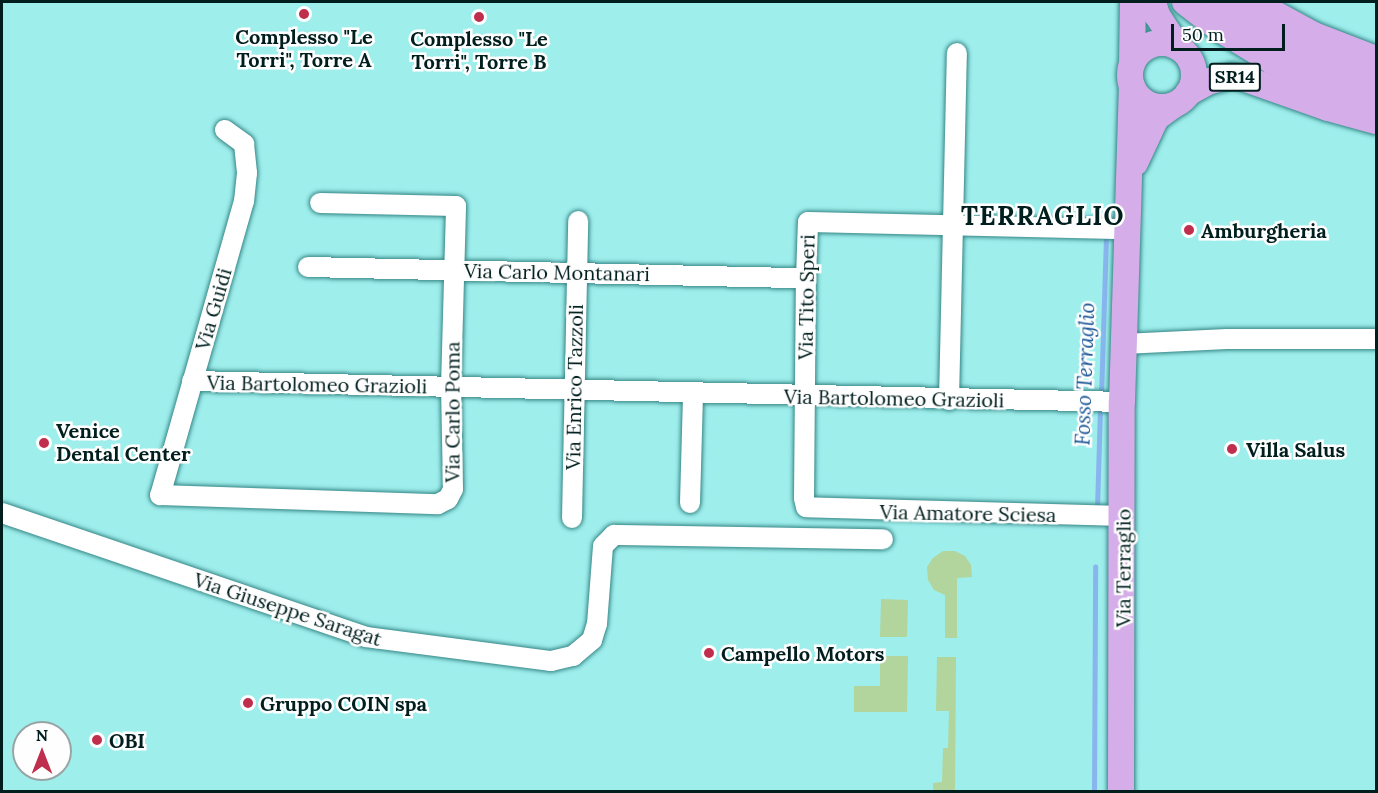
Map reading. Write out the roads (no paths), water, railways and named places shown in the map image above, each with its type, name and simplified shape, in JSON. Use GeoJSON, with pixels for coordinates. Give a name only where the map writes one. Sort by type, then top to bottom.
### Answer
{"type":"FeatureCollection","features":[{"type":"Feature","properties":{"kind":"main road","name":"SR14"},"geometry":{"type":"LineString","coordinates":[[1185,2],[1221,30],[1272,61],[1340,90],[1377,101]]}},
{"type":"Feature","properties":{"kind":"main road","name":"SR14"},"geometry":{"type":"LineString","coordinates":[[1220,2],[1252,24],[1301,51],[1377,78]]}},
{"type":"Feature","properties":{"kind":"main road"},"geometry":{"type":"LineString","coordinates":[[1252,2],[1270,9],[1330,43],[1377,59]]}},
{"type":"Feature","properties":{"kind":"main road","name":"Via Terraglio"},"geometry":{"type":"LineString","coordinates":[[1130,177],[1128,158],[1137,3],[1157,15],[1178,47]]}},
{"type":"Feature","properties":{"kind":"main road"},"geometry":{"type":"LineString","coordinates":[[1166,43],[1178,47],[1187,55],[1194,71],[1181,99],[1164,107],[1149,104],[1137,95],[1132,75],[1143,49],[1154,44],[1166,43]]}},
{"type":"Feature","properties":{"kind":"main road","name":"SR14"},"geometry":{"type":"LineString","coordinates":[[1181,99],[1210,81],[1232,76],[1268,84],[1328,108],[1377,121]]}},
{"type":"Feature","properties":{"kind":"main road","name":"Via Terraglio"},"geometry":{"type":"LineString","coordinates":[[1121,792],[1123,516],[1110,402],[1123,344],[1115,228],[1143,141],[1156,118],[1181,99]]}},
{"type":"Feature","properties":{"kind":"street"},"geometry":{"type":"LineString","coordinates":[[949,400],[957,53]]}},
{"type":"Feature","properties":{"kind":"street","name":"Via Guidi"},"geometry":{"type":"LineString","coordinates":[[160,495],[244,201],[247,173],[244,144],[225,130]]}},
{"type":"Feature","properties":{"kind":"street","name":"Via Carlo Poma"},"geometry":{"type":"LineString","coordinates":[[160,495],[438,504],[448,499],[453,489],[451,387],[456,206],[320,202]]}},
{"type":"Feature","properties":{"kind":"street","name":"Via Enrico Tazzoli"},"geometry":{"type":"LineString","coordinates":[[572,518],[578,221]]}},
{"type":"Feature","properties":{"kind":"street","name":"Via Tito Speri"},"geometry":{"type":"LineString","coordinates":[[814,509],[806,507],[804,503],[808,222],[953,226]]}},
{"type":"Feature","properties":{"kind":"street"},"geometry":{"type":"LineString","coordinates":[[953,226],[1115,228]]}},
{"type":"Feature","properties":{"kind":"street","name":"Via Carlo Montanari"},"geometry":{"type":"LineString","coordinates":[[308,267],[806,278]]}},
{"type":"Feature","properties":{"kind":"street"},"geometry":{"type":"LineString","coordinates":[[1123,344],[1227,339],[1377,339]]}},
{"type":"Feature","properties":{"kind":"street","name":"Via Bartolomeo Grazioli"},"geometry":{"type":"LineString","coordinates":[[192,381],[1110,402]]}},
{"type":"Feature","properties":{"kind":"street"},"geometry":{"type":"LineString","coordinates":[[690,504],[693,393]]}},
{"type":"Feature","properties":{"kind":"street","name":"Via Amatore Sciesa"},"geometry":{"type":"LineString","coordinates":[[814,509],[1123,516]]}},
{"type":"Feature","properties":{"kind":"street","name":"Via Giuseppe Saragat"},"geometry":{"type":"LineString","coordinates":[[2,513],[366,637],[552,661],[573,657],[592,640],[597,624],[603,546],[614,536],[883,539]]}},
{"type":"Feature","properties":{"kind":"waterway","name":"Fosso Terraglio"},"geometry":{"type":"LineString","coordinates":[[1101,396],[1106,240]]}},
{"type":"Feature","properties":{"kind":"waterway","name":"Fosso Terraglio"},"geometry":{"type":"LineString","coordinates":[[1097,509],[1100,408]]}},
{"type":"Feature","properties":{"kind":"waterway","name":"Fosso Terraglio"},"geometry":{"type":"LineString","coordinates":[[1094,792],[1095,567]]}},
{"type":"Feature","properties":{"kind":"place","name":"Complesso \"Le Torri\", Torre A"},"geometry":{"type":"Point","coordinates":[304,14]}},
{"type":"Feature","properties":{"kind":"place","name":"Complesso \"Le Torri\", Torre B"},"geometry":{"type":"Point","coordinates":[479,17]}},
{"type":"Feature","properties":{"kind":"place","name":"Amburgheria"},"geometry":{"type":"Point","coordinates":[1189,230]}},
{"type":"Feature","properties":{"kind":"place","name":"Venice Dental Center"},"geometry":{"type":"Point","coordinates":[44,443]}},
{"type":"Feature","properties":{"kind":"place","name":"Villa Salus"},"geometry":{"type":"Point","coordinates":[1232,449]}},
{"type":"Feature","properties":{"kind":"place","name":"Campello Motors"},"geometry":{"type":"Point","coordinates":[709,653]}},
{"type":"Feature","properties":{"kind":"place","name":"Gruppo COIN spa"},"geometry":{"type":"Point","coordinates":[248,703]}},
{"type":"Feature","properties":{"kind":"place","name":"OBI"},"geometry":{"type":"Point","coordinates":[97,740]}},
{"type":"Feature","properties":{"kind":"district","name":"TERRAGLIO"},"geometry":{"type":"Point","coordinates":[1043,216]}}]}
